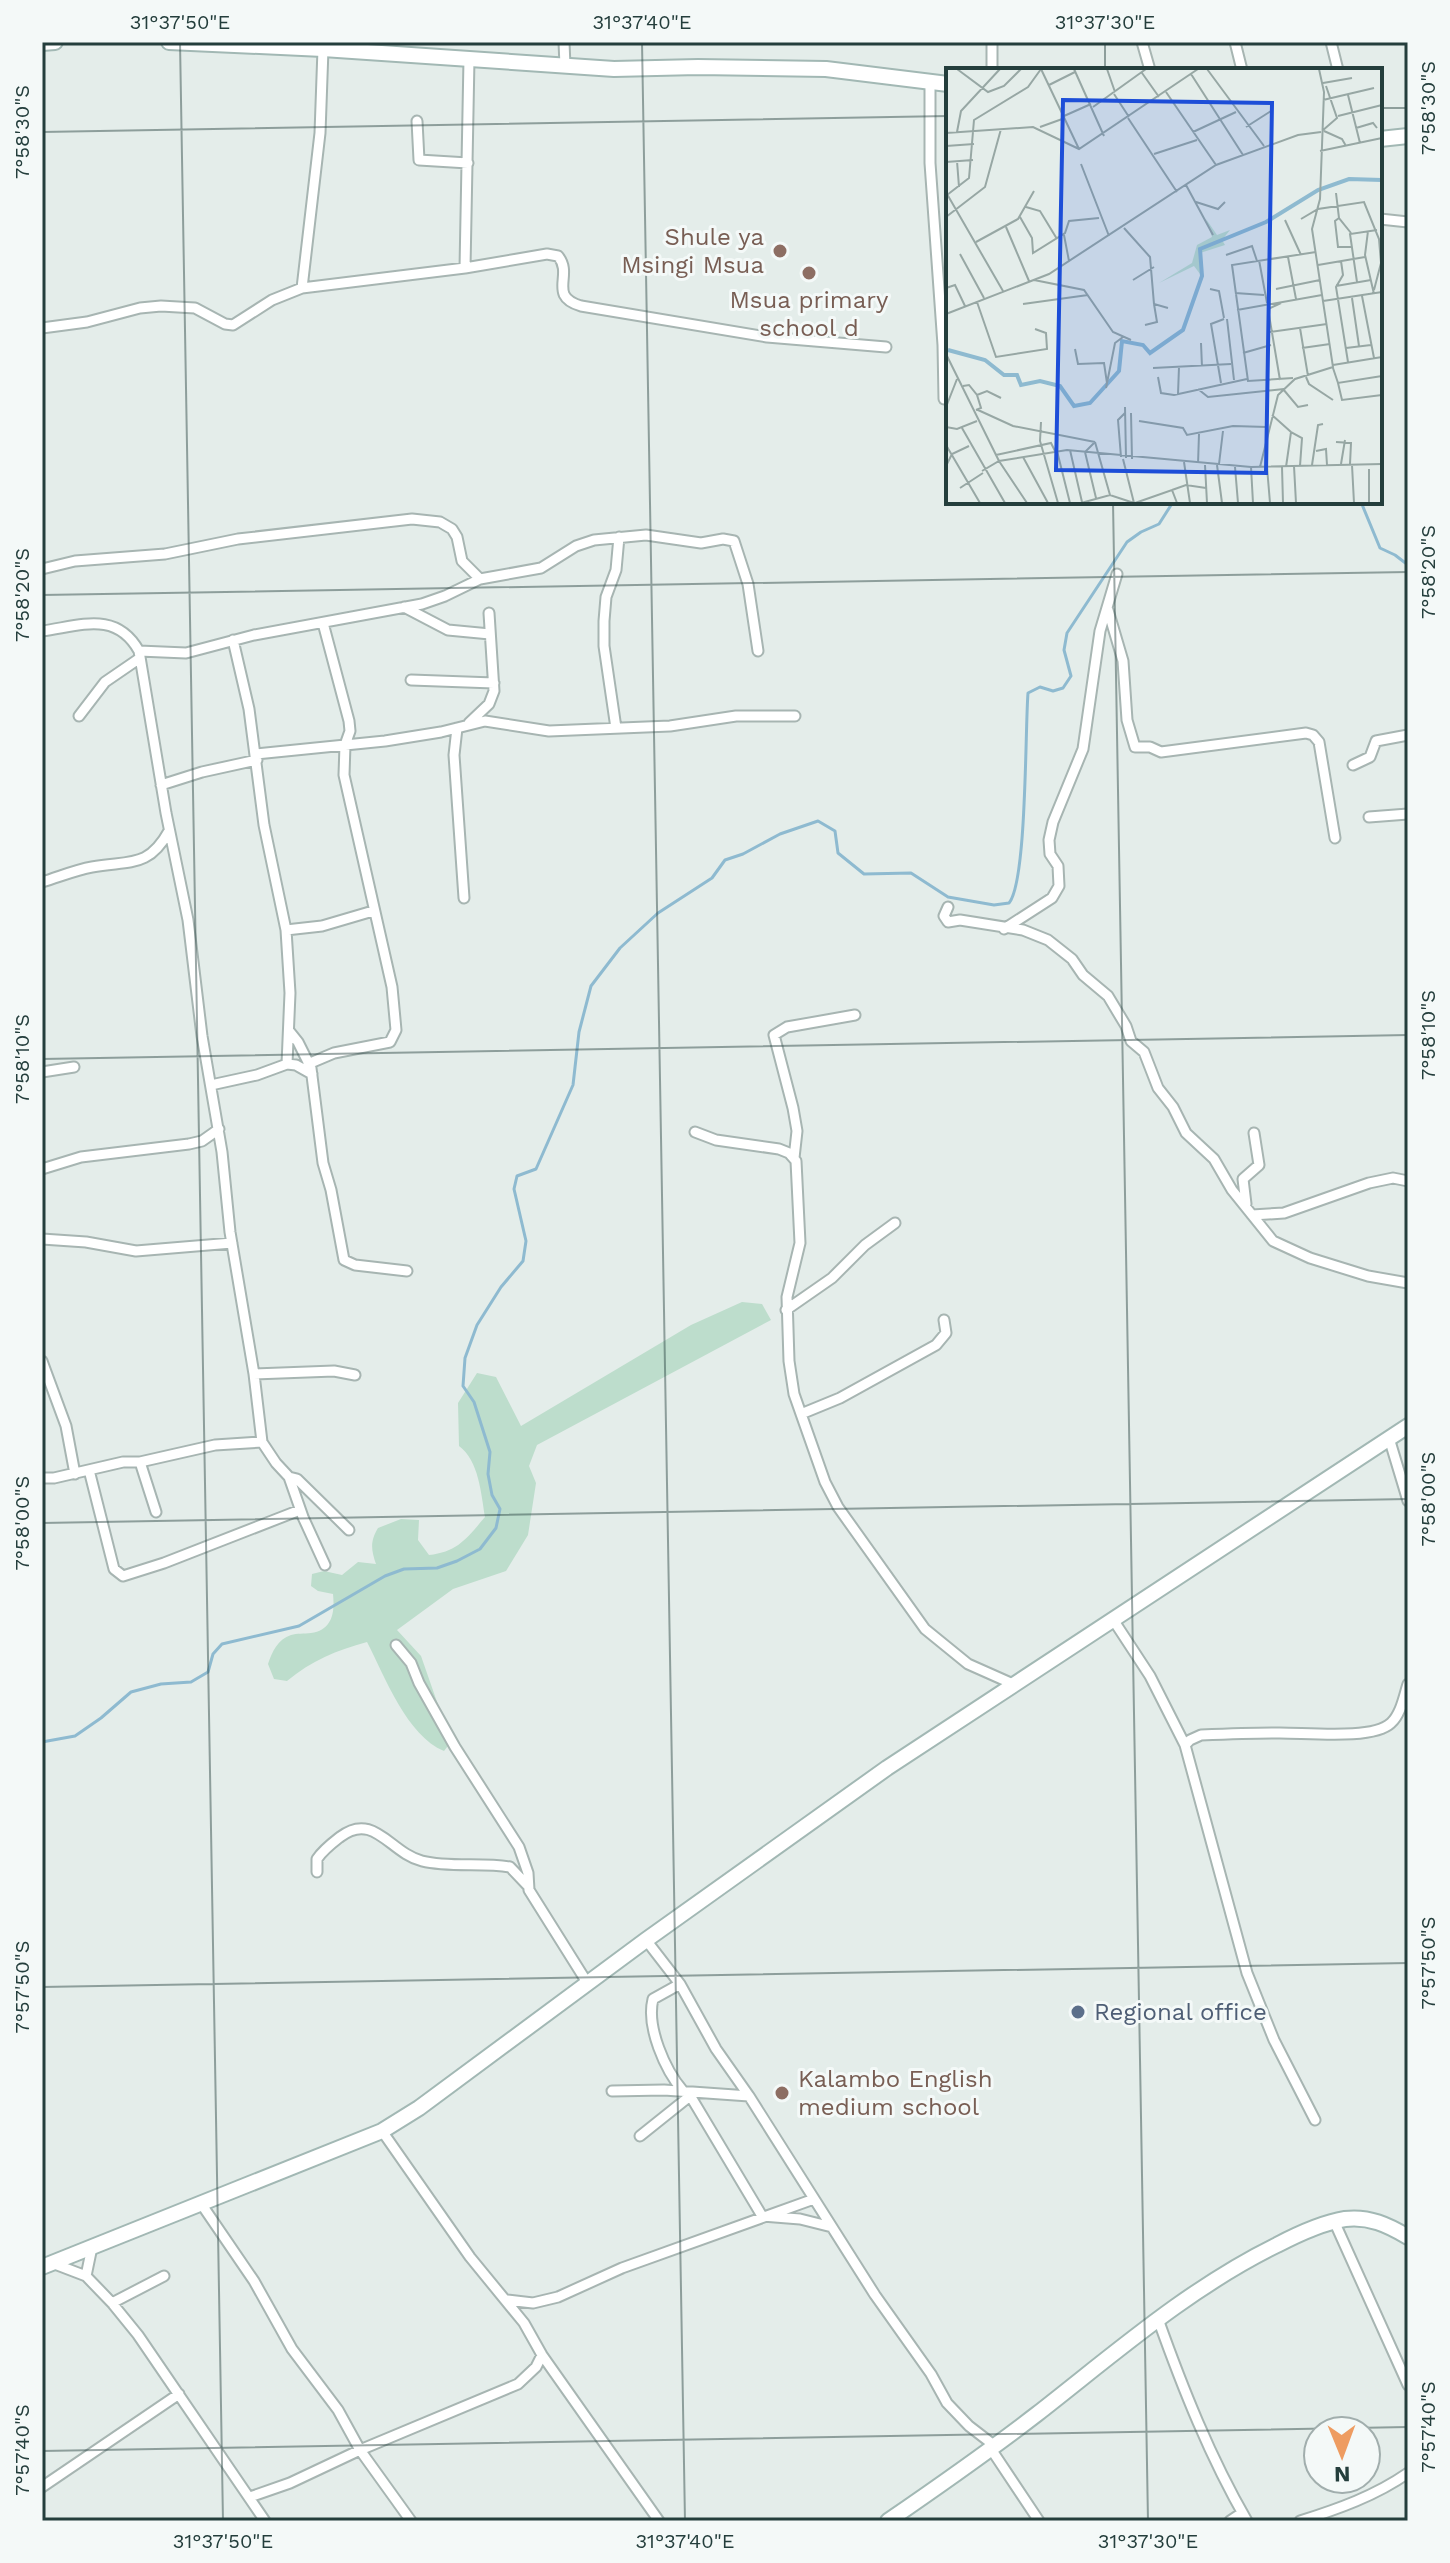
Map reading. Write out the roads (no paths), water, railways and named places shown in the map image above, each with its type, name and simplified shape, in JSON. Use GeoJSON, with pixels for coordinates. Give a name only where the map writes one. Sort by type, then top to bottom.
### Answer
{"type":"FeatureCollection","features":[{"type":"Feature","properties":{"kind":"street"},"geometry":{"type":"LineString","coordinates":[[42,43],[55,42]]}},
{"type":"Feature","properties":{"kind":"street"},"geometry":{"type":"LineString","coordinates":[[169,42],[323,49],[341,46],[420,49],[469,59],[650,70],[698,67],[826,69],[946,84]]}},
{"type":"Feature","properties":{"kind":"street"},"geometry":{"type":"LineString","coordinates":[[564,42],[565,66]]}},
{"type":"Feature","properties":{"kind":"street"},"geometry":{"type":"LineString","coordinates":[[992,42],[992,68]]}},
{"type":"Feature","properties":{"kind":"street"},"geometry":{"type":"LineString","coordinates":[[1142,42],[1149,68]]}},
{"type":"Feature","properties":{"kind":"street"},"geometry":{"type":"LineString","coordinates":[[1235,42],[1242,68]]}},
{"type":"Feature","properties":{"kind":"street"},"geometry":{"type":"LineString","coordinates":[[1331,42],[1338,68]]}},
{"type":"Feature","properties":{"kind":"street"},"geometry":{"type":"LineString","coordinates":[[302,288],[320,133],[323,49]]}},
{"type":"Feature","properties":{"kind":"street"},"geometry":{"type":"LineString","coordinates":[[465,268],[469,59]]}},
{"type":"Feature","properties":{"kind":"street"},"geometry":{"type":"LineString","coordinates":[[930,82],[930,163],[944,399]]}},
{"type":"Feature","properties":{"kind":"street"},"geometry":{"type":"LineString","coordinates":[[417,121],[419,160],[468,163]]}},
{"type":"Feature","properties":{"kind":"street"},"geometry":{"type":"LineString","coordinates":[[1382,139],[1408,136]]}},
{"type":"Feature","properties":{"kind":"street"},"geometry":{"type":"LineString","coordinates":[[1382,219],[1408,222]]}},
{"type":"Feature","properties":{"kind":"street"},"geometry":{"type":"LineString","coordinates":[[42,328],[161,306],[195,308],[233,325],[272,300],[302,288],[465,268],[547,254],[558,256],[562,261],[564,296],[569,302],[581,306],[767,337],[886,347]]}},
{"type":"Feature","properties":{"kind":"street"},"geometry":{"type":"LineString","coordinates":[[42,569],[75,561],[165,554],[238,539],[412,519],[440,522],[452,529],[462,561],[480,579]]}},
{"type":"Feature","properties":{"kind":"street"},"geometry":{"type":"LineString","coordinates":[[79,716],[105,682],[140,654],[186,653],[233,640],[404,607],[445,596],[480,579],[541,568],[576,546],[619,537],[661,535],[701,543],[723,539],[734,541],[748,584],[758,651]]}},
{"type":"Feature","properties":{"kind":"street"},"geometry":{"type":"LineString","coordinates":[[616,728],[604,646],[604,621],[606,597],[616,570],[619,537]]}},
{"type":"Feature","properties":{"kind":"street"},"geometry":{"type":"LineString","coordinates":[[1004,929],[1052,898],[1059,886],[1058,866],[1050,854],[1049,840],[1053,822],[1083,749],[1100,631],[1117,574]]}},
{"type":"Feature","properties":{"kind":"street"},"geometry":{"type":"LineString","coordinates":[[404,607],[448,630],[490,634]]}},
{"type":"Feature","properties":{"kind":"street"},"geometry":{"type":"LineString","coordinates":[[1108,610],[1123,661],[1127,720],[1135,747],[1150,747],[1161,752],[1306,733],[1313,735],[1319,742],[1335,838]]}},
{"type":"Feature","properties":{"kind":"street"},"geometry":{"type":"LineString","coordinates":[[464,898],[454,755],[462,726],[489,704],[494,683],[489,613]]}},
{"type":"Feature","properties":{"kind":"street"},"geometry":{"type":"LineString","coordinates":[[42,631],[102,623],[122,630],[140,654],[169,831],[188,920],[262,1442],[289,1477],[304,1485],[349,1530]]}},
{"type":"Feature","properties":{"kind":"street"},"geometry":{"type":"LineString","coordinates":[[211,1085],[257,1075],[287,1064],[310,1069],[334,1053],[378,1046],[390,1042],[395,1036],[396,1019],[387,961],[344,775],[349,721],[323,623]]}},
{"type":"Feature","properties":{"kind":"street"},"geometry":{"type":"LineString","coordinates":[[233,640],[249,709],[264,825],[286,930],[290,1032],[287,1064]]}},
{"type":"Feature","properties":{"kind":"street"},"geometry":{"type":"LineString","coordinates":[[411,680],[494,683]]}},
{"type":"Feature","properties":{"kind":"street"},"geometry":{"type":"LineString","coordinates":[[161,785],[256,757],[385,741],[485,721],[549,731],[670,726],[736,716],[795,716]]}},
{"type":"Feature","properties":{"kind":"street"},"geometry":{"type":"LineString","coordinates":[[1353,765],[1368,759],[1376,741],[1408,735]]}},
{"type":"Feature","properties":{"kind":"street"},"geometry":{"type":"LineString","coordinates":[[1369,817],[1408,814]]}},
{"type":"Feature","properties":{"kind":"street"},"geometry":{"type":"LineString","coordinates":[[42,882],[89,868],[143,859],[159,848],[169,831]]}},
{"type":"Feature","properties":{"kind":"street"},"geometry":{"type":"LineString","coordinates":[[948,907],[944,916],[948,922],[960,920],[1023,930],[1048,940],[1072,959],[1083,975],[1108,996],[1131,1041],[1144,1052],[1158,1088],[1173,1107],[1186,1133],[1214,1159],[1232,1190],[1273,1241],[1368,1276],[1408,1283]]}},
{"type":"Feature","properties":{"kind":"street"},"geometry":{"type":"LineString","coordinates":[[286,930],[322,926],[373,911]]}},
{"type":"Feature","properties":{"kind":"street"},"geometry":{"type":"LineString","coordinates":[[855,1015],[787,1027],[774,1035],[797,1131],[794,1158],[800,1243],[786,1310],[794,1394],[822,1474],[838,1507],[916,1618],[968,1664],[1013,1684]]}},
{"type":"Feature","properties":{"kind":"street"},"geometry":{"type":"LineString","coordinates":[[290,1032],[310,1069],[323,1163],[344,1260],[355,1265],[407,1271]]}},
{"type":"Feature","properties":{"kind":"street"},"geometry":{"type":"LineString","coordinates":[[42,1072],[74,1067]]}},
{"type":"Feature","properties":{"kind":"street"},"geometry":{"type":"LineString","coordinates":[[42,1169],[72,1159],[189,1144],[202,1141],[219,1129]]}},
{"type":"Feature","properties":{"kind":"street"},"geometry":{"type":"LineString","coordinates":[[695,1132],[716,1140],[779,1149],[794,1158]]}},
{"type":"Feature","properties":{"kind":"street"},"geometry":{"type":"LineString","coordinates":[[1249,1211],[1243,1179],[1259,1165],[1254,1133]]}},
{"type":"Feature","properties":{"kind":"street"},"geometry":{"type":"LineString","coordinates":[[1249,1211],[1284,1213],[1369,1183],[1393,1178],[1408,1181]]}},
{"type":"Feature","properties":{"kind":"street"},"geometry":{"type":"LineString","coordinates":[[786,1310],[825,1283],[865,1245],[895,1223]]}},
{"type":"Feature","properties":{"kind":"street"},"geometry":{"type":"LineString","coordinates":[[42,1239],[86,1242],[136,1251],[232,1243]]}},
{"type":"Feature","properties":{"kind":"street"},"geometry":{"type":"LineString","coordinates":[[801,1414],[840,1398],[936,1345],[946,1333],[944,1320]]}},
{"type":"Feature","properties":{"kind":"street"},"geometry":{"type":"LineString","coordinates":[[42,1361],[66,1426],[75,1474]]}},
{"type":"Feature","properties":{"kind":"street"},"geometry":{"type":"LineString","coordinates":[[254,1374],[334,1371],[355,1375]]}},
{"type":"Feature","properties":{"kind":"street"},"geometry":{"type":"LineString","coordinates":[[47,2265],[382,2131],[419,2108],[646,1940],[887,1768],[1408,1426]]}},
{"type":"Feature","properties":{"kind":"street"},"geometry":{"type":"LineString","coordinates":[[1389,1438],[1408,1501]]}},
{"type":"Feature","properties":{"kind":"street"},"geometry":{"type":"LineString","coordinates":[[42,1478],[75,1474],[123,1462],[140,1462],[215,1445],[262,1442]]}},
{"type":"Feature","properties":{"kind":"street"},"geometry":{"type":"LineString","coordinates":[[140,1462],[156,1512]]}},
{"type":"Feature","properties":{"kind":"street"},"geometry":{"type":"LineString","coordinates":[[89,1470],[114,1569],[123,1576],[300,1510]]}},
{"type":"Feature","properties":{"kind":"street"},"geometry":{"type":"LineString","coordinates":[[289,1477],[325,1565]]}},
{"type":"Feature","properties":{"kind":"street"},"geometry":{"type":"LineString","coordinates":[[1112,1618],[1150,1676],[1185,1745],[1247,1973],[1274,2040],[1315,2120]]}},
{"type":"Feature","properties":{"kind":"street"},"geometry":{"type":"LineString","coordinates":[[396,1645],[411,1663],[459,1755],[519,1847],[528,1873],[528,1886]]}},
{"type":"Feature","properties":{"kind":"street"},"geometry":{"type":"LineString","coordinates":[[1185,1745],[1201,1735],[1280,1732],[1337,1734],[1377,1730],[1390,1724],[1398,1713],[1408,1684]]}},
{"type":"Feature","properties":{"kind":"street"},"geometry":{"type":"LineString","coordinates":[[317,1872],[317,1859],[326,1848],[353,1828],[361,1827],[422,1861],[510,1867],[528,1886],[588,1984]]}},
{"type":"Feature","properties":{"kind":"street"},"geometry":{"type":"LineString","coordinates":[[646,1940],[680,1984],[716,2049],[875,2295],[931,2374],[947,2403],[993,2448],[1039,2521]]}},
{"type":"Feature","properties":{"kind":"street"},"geometry":{"type":"LineString","coordinates":[[680,1984],[653,1999],[650,2010],[658,2041],[671,2073],[687,2093],[762,2216]]}},
{"type":"Feature","properties":{"kind":"street"},"geometry":{"type":"LineString","coordinates":[[612,2091],[749,2096]]}},
{"type":"Feature","properties":{"kind":"street"},"geometry":{"type":"LineString","coordinates":[[640,2136],[687,2093]]}},
{"type":"Feature","properties":{"kind":"street"},"geometry":{"type":"LineString","coordinates":[[382,2131],[470,2257],[524,2323],[542,2355],[659,2521]]}},
{"type":"Feature","properties":{"kind":"street"},"geometry":{"type":"LineString","coordinates":[[507,2300],[533,2303],[558,2297],[622,2268],[814,2199]]}},
{"type":"Feature","properties":{"kind":"street"},"geometry":{"type":"LineString","coordinates":[[200,2202],[259,2289],[292,2349],[338,2410],[360,2450],[411,2521]]}},
{"type":"Feature","properties":{"kind":"street"},"geometry":{"type":"LineString","coordinates":[[762,2216],[800,2219],[832,2227]]}},
{"type":"Feature","properties":{"kind":"street"},"geometry":{"type":"LineString","coordinates":[[888,2521],[993,2448],[1158,2319],[1241,2262],[1334,2221],[1363,2218],[1381,2222],[1408,2237]]}},
{"type":"Feature","properties":{"kind":"street"},"geometry":{"type":"LineString","coordinates":[[1334,2221],[1408,2385]]}},
{"type":"Feature","properties":{"kind":"street"},"geometry":{"type":"LineString","coordinates":[[86,2276],[92,2247]]}},
{"type":"Feature","properties":{"kind":"street"},"geometry":{"type":"LineString","coordinates":[[47,2265],[86,2276],[112,2303],[179,2394],[265,2521]]}},
{"type":"Feature","properties":{"kind":"street"},"geometry":{"type":"LineString","coordinates":[[112,2303],[164,2276]]}},
{"type":"Feature","properties":{"kind":"street"},"geometry":{"type":"LineString","coordinates":[[524,2323],[533,2303]]}},
{"type":"Feature","properties":{"kind":"street"},"geometry":{"type":"LineString","coordinates":[[1158,2319],[1188,2401],[1244,2517],[1230,2521]]}},
{"type":"Feature","properties":{"kind":"street"},"geometry":{"type":"LineString","coordinates":[[250,2497],[290,2483],[518,2384],[536,2367],[542,2355]]}},
{"type":"Feature","properties":{"kind":"street"},"geometry":{"type":"LineString","coordinates":[[42,2487],[179,2394]]}},
{"type":"Feature","properties":{"kind":"street"},"geometry":{"type":"LineString","coordinates":[[1300,2521],[1385,2489],[1408,2473]]}},
{"type":"Feature","properties":{"kind":"waterway"},"geometry":{"type":"LineString","coordinates":[[42,1742],[75,1736],[131,1692],[161,1684],[191,1682],[208,1672],[213,1654],[222,1644],[299,1626],[385,1576],[404,1569],[437,1568],[480,1549],[496,1528],[500,1509],[492,1495],[488,1474],[490,1452],[474,1402],[463,1386],[465,1358],[477,1325],[501,1287],[523,1261],[526,1241],[514,1189],[517,1176],[536,1169],[573,1085],[579,1032],[591,986],[620,948],[658,913],[712,878],[725,860],[780,834],[818,821],[835,831],[838,853],[864,874],[911,873],[948,897],[994,905],[1009,903],[1015,889],[1022,837],[1028,693],[1040,687],[1053,691],[1063,688],[1071,676],[1064,650],[1067,633],[1127,542],[1159,524],[1172,504]]}},
{"type":"Feature","properties":{"kind":"waterway"},"geometry":{"type":"LineString","coordinates":[[1362,504],[1380,548],[1408,565]]}},
{"type":"Feature","properties":{"kind":"place","name":"Shule ya Msingi Msua"},"geometry":{"type":"Point","coordinates":[780,251]}},
{"type":"Feature","properties":{"kind":"place","name":"Msua primary school d"},"geometry":{"type":"Point","coordinates":[809,273]}},
{"type":"Feature","properties":{"kind":"place","name":"Regional office"},"geometry":{"type":"Point","coordinates":[1078,2012]}},
{"type":"Feature","properties":{"kind":"place","name":"Kalambo English medium school"},"geometry":{"type":"Point","coordinates":[782,2093]}}]}
